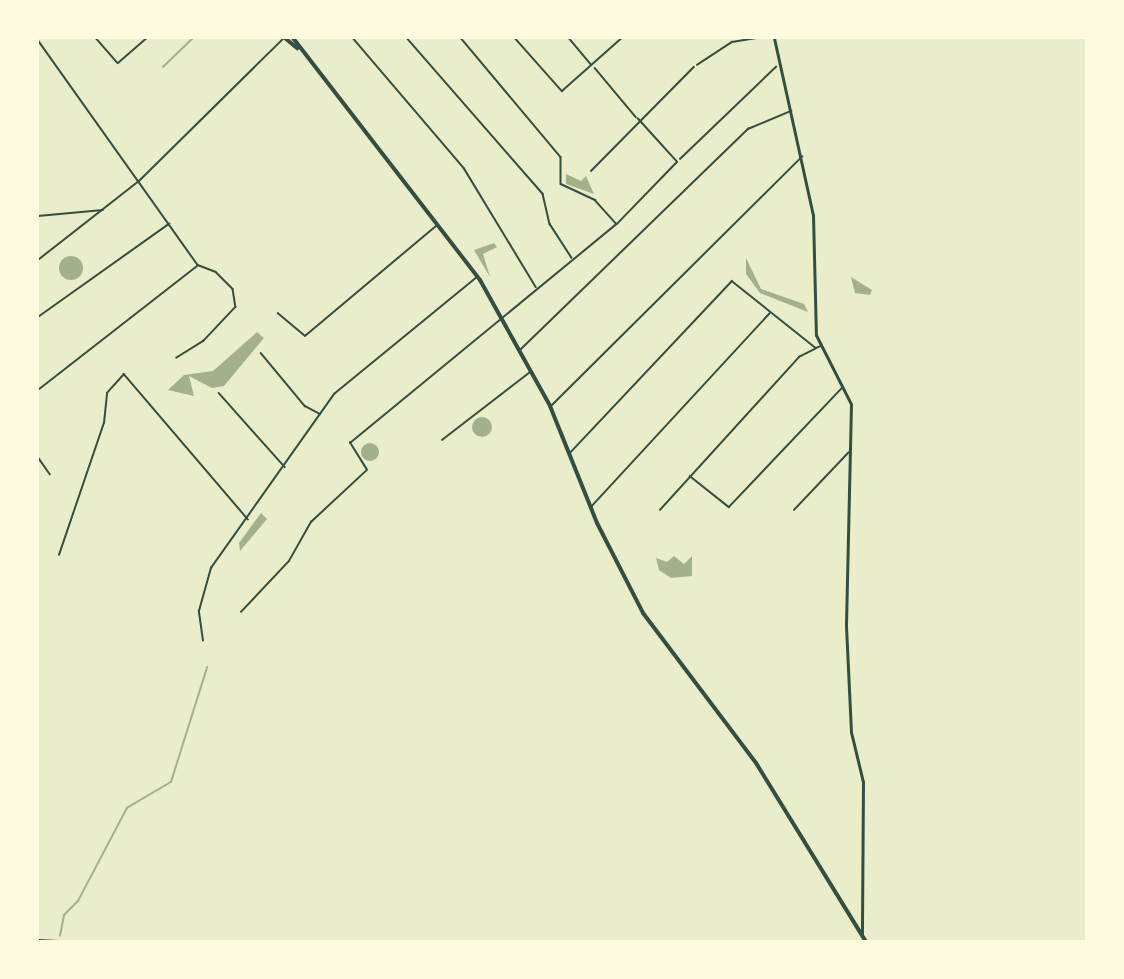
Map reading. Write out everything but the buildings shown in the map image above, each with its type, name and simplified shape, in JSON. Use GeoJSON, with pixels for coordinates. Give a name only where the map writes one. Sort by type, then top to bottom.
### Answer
{"type":"FeatureCollection","features":[{"type":"Feature","properties":{"kind":"street"},"geometry":{"type":"LineString","coordinates":[[284,38],[300,50]]}},
{"type":"Feature","properties":{"kind":"street"},"geometry":{"type":"LineString","coordinates":[[292,38],[439,224],[477,276],[550,406],[591,507],[657,636],[756,763],[866,942]]}},
{"type":"Feature","properties":{"kind":"street"},"geometry":{"type":"LineString","coordinates":[[774,38],[783,62],[813,214],[816,335],[851,404],[854,448],[846,626],[851,732],[863,783],[862,934]]}},
{"type":"Feature","properties":{"kind":"street"},"geometry":{"type":"LineString","coordinates":[[38,941],[59,942]]}},
{"type":"Feature","properties":{"kind":"lane"},"geometry":{"type":"LineString","coordinates":[[96,38],[118,63],[147,38]]}},
{"type":"Feature","properties":{"kind":"lane"},"geometry":{"type":"LineString","coordinates":[[38,260],[139,181],[284,38]]}},
{"type":"Feature","properties":{"kind":"lane"},"geometry":{"type":"LineString","coordinates":[[353,38],[464,168],[537,288]]}},
{"type":"Feature","properties":{"kind":"lane"},"geometry":{"type":"LineString","coordinates":[[407,38],[543,194],[550,224],[573,259]]}},
{"type":"Feature","properties":{"kind":"lane"},"geometry":{"type":"LineString","coordinates":[[461,38],[561,157],[561,184],[595,200],[617,224]]}},
{"type":"Feature","properties":{"kind":"lane"},"geometry":{"type":"LineString","coordinates":[[515,38],[562,91],[622,38]]}},
{"type":"Feature","properties":{"kind":"lane"},"geometry":{"type":"LineString","coordinates":[[569,38],[592,65]]}},
{"type":"Feature","properties":{"kind":"lane"},"geometry":{"type":"LineString","coordinates":[[38,40],[124,168],[139,181],[198,265],[216,272],[237,300],[204,341],[177,358]]}},
{"type":"Feature","properties":{"kind":"lane"},"geometry":{"type":"LineString","coordinates":[[591,171],[638,119],[694,68]]}},
{"type":"Feature","properties":{"kind":"lane"},"geometry":{"type":"LineString","coordinates":[[520,350],[748,129],[791,110]]}},
{"type":"Feature","properties":{"kind":"lane"},"geometry":{"type":"LineString","coordinates":[[241,612],[289,561],[311,522],[367,470],[350,443],[501,316],[617,224],[677,162],[638,119]]}},
{"type":"Feature","properties":{"kind":"lane"},"geometry":{"type":"LineString","coordinates":[[550,406],[802,157]]}},
{"type":"Feature","properties":{"kind":"lane"},"geometry":{"type":"LineString","coordinates":[[38,216],[104,210]]}},
{"type":"Feature","properties":{"kind":"lane"},"geometry":{"type":"LineString","coordinates":[[38,317],[170,223]]}},
{"type":"Feature","properties":{"kind":"lane"},"geometry":{"type":"LineString","coordinates":[[279,313],[305,336],[439,224]]}},
{"type":"Feature","properties":{"kind":"lane"},"geometry":{"type":"LineString","coordinates":[[38,390],[198,265]]}},
{"type":"Feature","properties":{"kind":"lane"},"geometry":{"type":"LineString","coordinates":[[203,641],[199,611],[204,584],[334,394],[477,276]]}},
{"type":"Feature","properties":{"kind":"lane"},"geometry":{"type":"LineString","coordinates":[[570,454],[732,281],[816,348]]}},
{"type":"Feature","properties":{"kind":"lane"},"geometry":{"type":"LineString","coordinates":[[591,507],[770,313]]}},
{"type":"Feature","properties":{"kind":"lane"},"geometry":{"type":"LineString","coordinates":[[660,510],[799,357],[821,346]]}},
{"type":"Feature","properties":{"kind":"lane"},"geometry":{"type":"LineString","coordinates":[[261,353],[305,406],[321,414]]}},
{"type":"Feature","properties":{"kind":"lane"},"geometry":{"type":"LineString","coordinates":[[442,440],[532,371]]}},
{"type":"Feature","properties":{"kind":"lane"},"geometry":{"type":"LineString","coordinates":[[59,555],[104,423],[107,393],[124,374],[249,519]]}},
{"type":"Feature","properties":{"kind":"lane"},"geometry":{"type":"LineString","coordinates":[[690,476],[729,507],[842,387]]}},
{"type":"Feature","properties":{"kind":"lane"},"geometry":{"type":"LineString","coordinates":[[219,393],[285,467]]}},
{"type":"Feature","properties":{"kind":"lane"},"geometry":{"type":"LineString","coordinates":[[794,510],[854,448]]}},
{"type":"Feature","properties":{"kind":"lane"},"geometry":{"type":"LineString","coordinates":[[38,457],[50,474]]}},
{"type":"Feature","properties":{"kind":"path"},"geometry":{"type":"LineString","coordinates":[[694,68],[732,42],[758,38]]}},
{"type":"Feature","properties":{"kind":"path"},"geometry":{"type":"LineString","coordinates":[[677,162],[783,62]]}},
{"type":"Feature","properties":{"kind":"path"},"geometry":{"type":"LineString","coordinates":[[592,65],[638,119]]}},
{"type":"Feature","properties":{"kind":"shaded area"},"geometry":{"type":"Polygon","coordinates":[[[566,174],[581,181],[586,176],[594,194],[566,184],[566,174]]]}},
{"type":"Feature","properties":{"kind":"shaded area"},"geometry":{"type":"Polygon","coordinates":[[[494,243],[497,247],[483,254],[490,277],[474,250],[494,243]]]}},
{"type":"Feature","properties":{"kind":"shaded area"},"geometry":{"type":"Polygon","coordinates":[[[66,256],[76,256],[83,263],[83,273],[76,280],[66,280],[59,273],[59,263],[66,256]]]}},
{"type":"Feature","properties":{"kind":"shaded area"},"geometry":{"type":"Polygon","coordinates":[[[746,258],[761,289],[804,304],[808,312],[760,293],[746,274],[746,258]]]}},
{"type":"Feature","properties":{"kind":"shaded area"},"geometry":{"type":"Polygon","coordinates":[[[851,277],[872,290],[870,295],[855,293],[851,277]]]}},
{"type":"Feature","properties":{"kind":"shaded area"},"geometry":{"type":"Polygon","coordinates":[[[257,332],[264,338],[224,386],[212,388],[189,376],[194,396],[168,390],[184,375],[213,371],[257,332]]]}},
{"type":"Feature","properties":{"kind":"shaded area"},"geometry":{"type":"Polygon","coordinates":[[[482,417],[489,420],[492,427],[489,434],[482,437],[475,434],[472,427],[475,420],[482,417]]]}},
{"type":"Feature","properties":{"kind":"shaded area"},"geometry":{"type":"Polygon","coordinates":[[[370,443],[376,446],[379,452],[376,458],[370,461],[364,458],[361,452],[364,446],[370,443]]]}},
{"type":"Feature","properties":{"kind":"shaded area"},"geometry":{"type":"Polygon","coordinates":[[[261,513],[267,519],[240,551],[239,543],[261,513]]]}},
{"type":"Feature","properties":{"kind":"shaded area"},"geometry":{"type":"Polygon","coordinates":[[[674,556],[684,564],[692,556],[692,576],[671,578],[659,570],[656,558],[667,562],[674,556]]]}},
{"type":"Feature","properties":{"kind":"waterway"},"geometry":{"type":"LineString","coordinates":[[163,67],[193,38]]}},
{"type":"Feature","properties":{"kind":"waterway"},"geometry":{"type":"LineString","coordinates":[[60,936],[64,915],[78,901],[127,808],[171,782],[207,668]]}}]}
